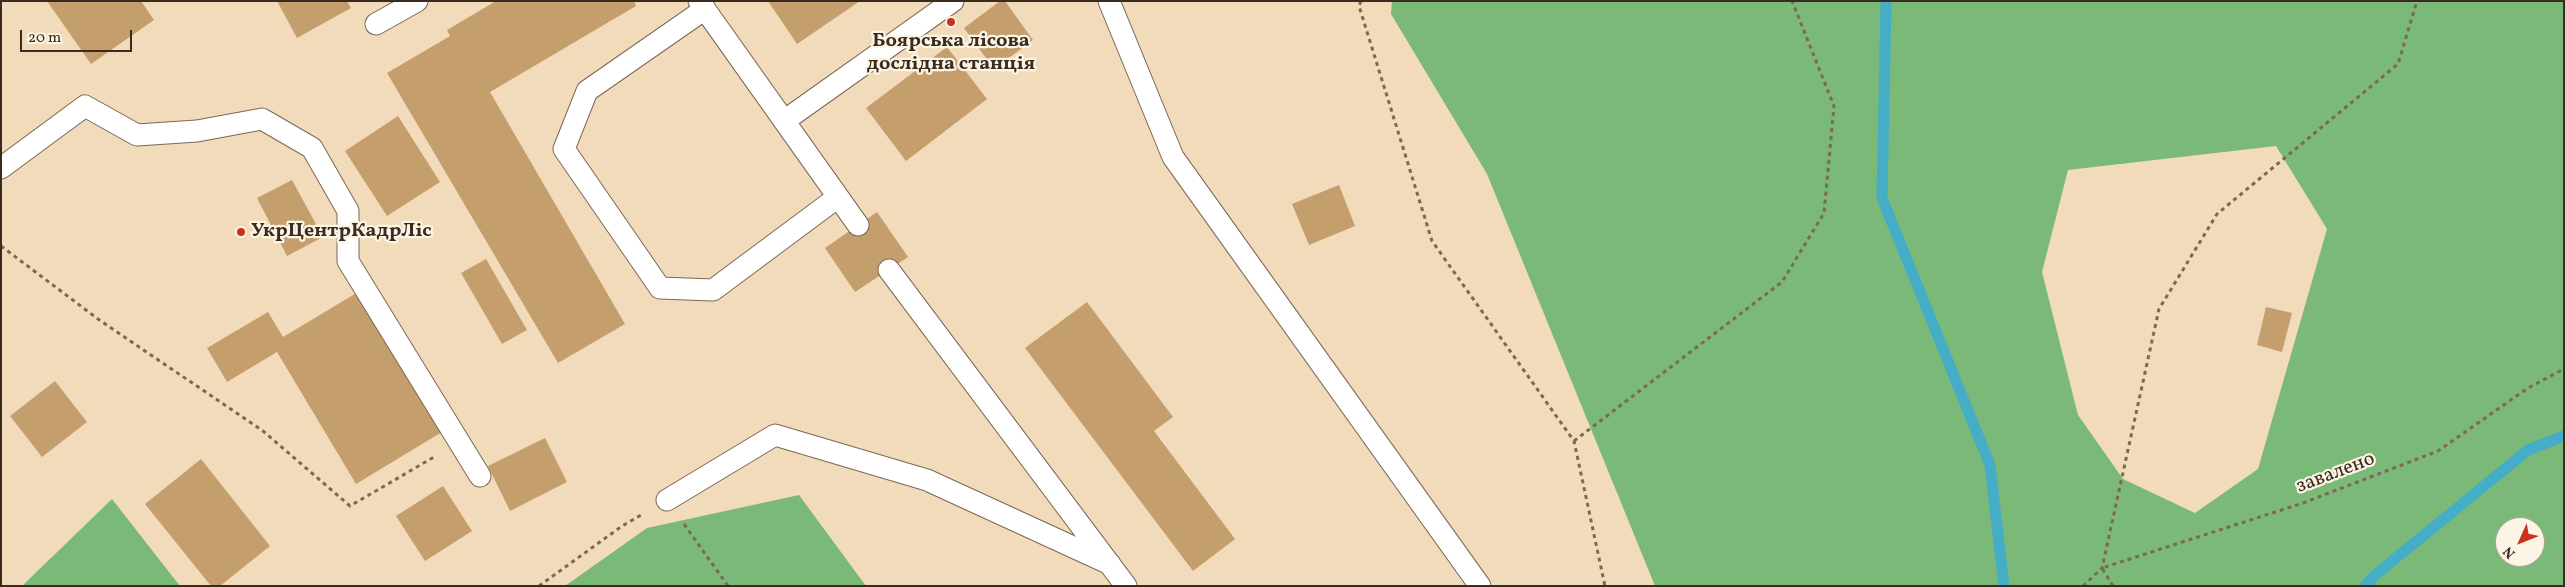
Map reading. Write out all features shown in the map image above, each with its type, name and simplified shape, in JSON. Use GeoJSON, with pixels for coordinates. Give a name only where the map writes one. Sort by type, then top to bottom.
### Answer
{"type":"FeatureCollection","features":[{"type":"Feature","properties":{"kind":"lane"},"geometry":{"type":"LineString","coordinates":[[376,24],[417,1]]}},
{"type":"Feature","properties":{"kind":"lane"},"geometry":{"type":"LineString","coordinates":[[784,121],[953,1]]}},
{"type":"Feature","properties":{"kind":"lane"},"geometry":{"type":"LineString","coordinates":[[1109,1],[1173,157],[1480,586]]}},
{"type":"Feature","properties":{"kind":"lane"},"geometry":{"type":"LineString","coordinates":[[838,197],[713,290],[660,288],[564,149],[587,91],[702,5],[858,225]]}},
{"type":"Feature","properties":{"kind":"lane"},"geometry":{"type":"LineString","coordinates":[[1,168],[85,106],[137,135],[196,130],[262,119],[312,148],[348,211],[348,261],[480,476]]}},
{"type":"Feature","properties":{"kind":"lane"},"geometry":{"type":"LineString","coordinates":[[889,270],[1126,586]]}},
{"type":"Feature","properties":{"kind":"lane"},"geometry":{"type":"LineString","coordinates":[[667,500],[775,435],[928,480],[1110,564]]}},
{"type":"Feature","properties":{"kind":"path"},"geometry":{"type":"LineString","coordinates":[[1361,1],[1359,6],[1432,241],[1574,441],[1605,586]]}},
{"type":"Feature","properties":{"kind":"path"},"geometry":{"type":"LineString","coordinates":[[1574,441],[1782,282],[1824,213],[1834,106],[1792,1]]}},
{"type":"Feature","properties":{"kind":"path"},"geometry":{"type":"LineString","coordinates":[[2083,586],[2102,568],[2159,310],[2216,214],[2398,64],[2417,1]]}},
{"type":"Feature","properties":{"kind":"path"},"geometry":{"type":"LineString","coordinates":[[1,246],[98,318],[263,431],[350,506],[460,442]]}},
{"type":"Feature","properties":{"kind":"path","name":"завалено"},"geometry":{"type":"LineString","coordinates":[[2102,568],[2303,503],[2438,451],[2528,388],[2564,369]]}},
{"type":"Feature","properties":{"kind":"path"},"geometry":{"type":"LineString","coordinates":[[539,586],[622,526],[667,500],[728,586]]}},
{"type":"Feature","properties":{"kind":"path"},"geometry":{"type":"LineString","coordinates":[[2102,568],[2113,586]]}},
{"type":"Feature","properties":{"kind":"green space"},"geometry":{"type":"Polygon","coordinates":[[[1392,1],[2564,1],[2564,586],[1655,586],[1487,174],[1391,14],[1392,1]],[[2276,146],[2068,170],[2042,272],[2078,415],[2123,479],[2195,513],[2258,469],[2327,229],[2276,146]]]}},
{"type":"Feature","properties":{"kind":"green space"},"geometry":{"type":"Polygon","coordinates":[[[799,495],[866,586],[565,586],[647,528],[799,495]]]}},
{"type":"Feature","properties":{"kind":"green space"},"geometry":{"type":"Polygon","coordinates":[[[112,499],[180,586],[22,586],[112,499]]]}},
{"type":"Feature","properties":{"kind":"building"},"geometry":{"type":"Polygon","coordinates":[[[47,1],[141,1],[154,20],[91,64],[47,1]]]}},
{"type":"Feature","properties":{"kind":"building"},"geometry":{"type":"Polygon","coordinates":[[[277,1],[347,1],[351,8],[297,38],[277,1]]]}},
{"type":"Feature","properties":{"kind":"building"},"geometry":{"type":"Polygon","coordinates":[[[496,1],[634,1],[636,6],[490,92],[625,324],[558,363],[387,73],[450,36],[447,30],[496,1]]]}},
{"type":"Feature","properties":{"kind":"building"},"geometry":{"type":"Polygon","coordinates":[[[768,1],[860,1],[797,44],[768,1]]]}},
{"type":"Feature","properties":{"kind":"building"},"geometry":{"type":"Polygon","coordinates":[[[1000,1],[1005,1],[1033,40],[994,69],[964,28],[1000,1]]]}},
{"type":"Feature","properties":{"kind":"building"},"geometry":{"type":"Polygon","coordinates":[[[947,47],[987,99],[906,161],[866,108],[947,47]]]}},
{"type":"Feature","properties":{"kind":"building"},"geometry":{"type":"Polygon","coordinates":[[[398,116],[440,182],[387,216],[345,151],[398,116]]]}},
{"type":"Feature","properties":{"kind":"building"},"geometry":{"type":"Polygon","coordinates":[[[292,180],[323,237],[287,256],[257,198],[292,180]]]}},
{"type":"Feature","properties":{"kind":"building"},"geometry":{"type":"Polygon","coordinates":[[[1339,185],[1355,226],[1309,245],[1292,204],[1339,185]]]}},
{"type":"Feature","properties":{"kind":"building"},"geometry":{"type":"Polygon","coordinates":[[[877,212],[908,257],[855,292],[825,248],[877,212]]]}},
{"type":"Feature","properties":{"kind":"building"},"geometry":{"type":"Polygon","coordinates":[[[486,259],[527,330],[502,344],[461,273],[486,259]]]}},
{"type":"Feature","properties":{"kind":"building"},"geometry":{"type":"Polygon","coordinates":[[[358,292],[442,432],[356,484],[277,352],[227,382],[207,348],[268,312],[283,337],[358,292]]]}},
{"type":"Feature","properties":{"kind":"building"},"geometry":{"type":"Polygon","coordinates":[[[1087,302],[1173,417],[1154,431],[1235,539],[1193,571],[1025,348],[1087,302]]]}},
{"type":"Feature","properties":{"kind":"building"},"geometry":{"type":"Polygon","coordinates":[[[2266,307],[2292,313],[2282,352],[2257,345],[2266,307]]]}},
{"type":"Feature","properties":{"kind":"building"},"geometry":{"type":"Polygon","coordinates":[[[55,381],[87,422],[42,457],[10,416],[55,381]]]}},
{"type":"Feature","properties":{"kind":"building"},"geometry":{"type":"Polygon","coordinates":[[[545,438],[567,482],[510,511],[488,466],[545,438]]]}},
{"type":"Feature","properties":{"kind":"building"},"geometry":{"type":"Polygon","coordinates":[[[201,459],[270,546],[220,586],[211,586],[145,504],[201,459]]]}},
{"type":"Feature","properties":{"kind":"building"},"geometry":{"type":"Polygon","coordinates":[[[443,486],[472,531],[425,561],[396,516],[443,486]]]}},
{"type":"Feature","properties":{"kind":"waterway"},"geometry":{"type":"LineString","coordinates":[[1886,1],[1882,198],[1990,465],[2004,586]]}},
{"type":"Feature","properties":{"kind":"waterway"},"geometry":{"type":"LineString","coordinates":[[2365,586],[2374,576],[2528,450],[2564,436]]}},
{"type":"Feature","properties":{"kind":"place","name":"Боярська лісова дослідна станція"},"geometry":{"type":"Point","coordinates":[951,22]}},
{"type":"Feature","properties":{"kind":"place","name":"УкрЦентрКадрЛіс"},"geometry":{"type":"Point","coordinates":[241,232]}}]}
